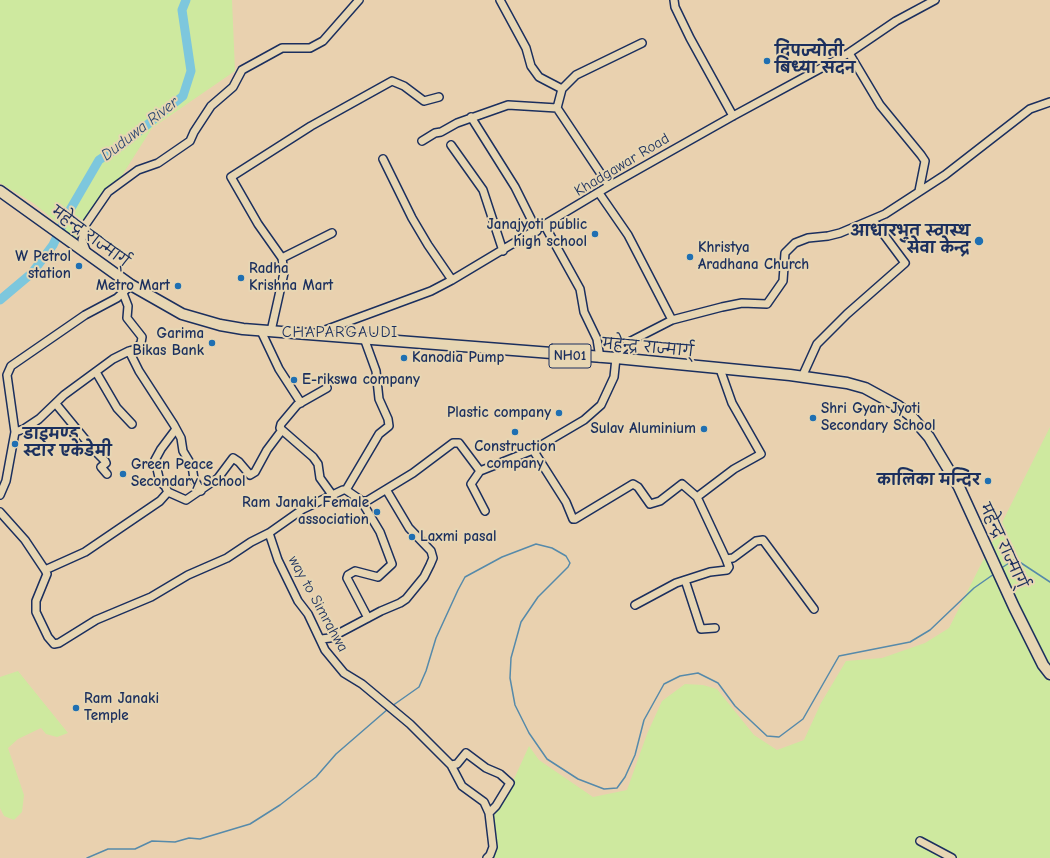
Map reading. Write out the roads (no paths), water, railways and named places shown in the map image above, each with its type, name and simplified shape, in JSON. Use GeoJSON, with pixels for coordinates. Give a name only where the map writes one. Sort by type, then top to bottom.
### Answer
{"type":"FeatureCollection","features":[{"type":"Feature","properties":{"kind":"highway","name":"महेन्द्र राज्मार्ग्"},"geometry":{"type":"LineString","coordinates":[[0,191],[131,285],[182,314],[220,325],[266,331],[600,358],[616,358],[802,377],[847,383],[865,388],[898,406],[910,415],[929,437],[955,480],[1014,606],[1043,665],[1049,672]]}},
{"type":"Feature","properties":{"kind":"street"},"geometry":{"type":"LineString","coordinates":[[87,253],[82,240],[86,224],[108,192],[138,170],[158,163],[190,141],[194,132],[211,106],[233,87],[242,70],[282,48],[310,48],[323,41],[359,0]]}},
{"type":"Feature","properties":{"kind":"street"},"geometry":{"type":"LineString","coordinates":[[500,0],[526,48],[531,66],[539,77],[562,89]]}},
{"type":"Feature","properties":{"kind":"street"},"geometry":{"type":"LineString","coordinates":[[674,0],[675,8],[690,38],[733,116]]}},
{"type":"Feature","properties":{"kind":"street","name":"Khadgawar Road"},"geometry":{"type":"LineString","coordinates":[[314,334],[430,291],[452,280],[537,231],[609,186],[849,53],[896,21],[935,0]]}},
{"type":"Feature","properties":{"kind":"street"},"geometry":{"type":"LineString","coordinates":[[609,186],[557,108],[562,89],[576,75],[642,43]]}},
{"type":"Feature","properties":{"kind":"street"},"geometry":{"type":"LineString","coordinates":[[849,53],[880,105],[925,162],[919,192]]}},
{"type":"Feature","properties":{"kind":"street"},"geometry":{"type":"LineString","coordinates":[[301,403],[279,369],[266,331],[284,274],[282,258],[258,224],[231,177],[310,126],[392,81],[404,86],[424,101],[439,97]]}},
{"type":"Feature","properties":{"kind":"street"},"geometry":{"type":"LineString","coordinates":[[485,511],[471,484],[480,471],[533,450],[584,420],[601,405],[614,377],[616,358],[621,350],[631,341],[672,320],[742,303],[767,304],[783,281],[786,253],[796,243],[808,238],[840,233],[873,220],[907,202],[919,192],[945,175],[1030,109],[1050,102]]}},
{"type":"Feature","properties":{"kind":"street"},"geometry":{"type":"LineString","coordinates":[[422,141],[435,133],[441,132],[471,117],[508,105],[557,108]]}},
{"type":"Feature","properties":{"kind":"street"},"geometry":{"type":"LineString","coordinates":[[471,117],[515,187],[537,231]]}},
{"type":"Feature","properties":{"kind":"street"},"geometry":{"type":"LineString","coordinates":[[451,145],[483,190],[503,251]]}},
{"type":"Feature","properties":{"kind":"street"},"geometry":{"type":"LineString","coordinates":[[383,159],[420,231],[452,280]]}},
{"type":"Feature","properties":{"kind":"street"},"geometry":{"type":"LineString","coordinates":[[599,193],[628,235],[672,320]]}},
{"type":"Feature","properties":{"kind":"street"},"geometry":{"type":"LineString","coordinates":[[802,377],[817,344],[847,314],[905,264],[873,220]]}},
{"type":"Feature","properties":{"kind":"street"},"geometry":{"type":"LineString","coordinates":[[545,226],[580,289],[584,312],[597,339],[600,358]]}},
{"type":"Feature","properties":{"kind":"street"},"geometry":{"type":"LineString","coordinates":[[282,258],[332,233]]}},
{"type":"Feature","properties":{"kind":"street"},"geometry":{"type":"LineString","coordinates":[[0,495],[6,481],[15,432],[7,375],[11,366],[72,324],[123,293],[131,285]]}},
{"type":"Feature","properties":{"kind":"street"},"geometry":{"type":"LineString","coordinates":[[15,432],[24,430],[56,404],[64,395],[129,350],[136,349],[141,343],[142,337],[127,318],[128,306],[123,293]]}},
{"type":"Feature","properties":{"kind":"street"},"geometry":{"type":"LineString","coordinates":[[0,512],[25,540],[47,574],[36,601],[36,612],[42,627],[54,644],[59,643],[96,620],[151,597],[188,575],[227,558],[251,542],[269,534],[302,509],[346,490],[379,434],[389,426],[388,419],[379,399],[376,371],[364,338]]}},
{"type":"Feature","properties":{"kind":"street"},"geometry":{"type":"LineString","coordinates":[[129,350],[139,371],[176,429],[183,451],[192,466],[194,480],[201,491]]}},
{"type":"Feature","properties":{"kind":"street"},"geometry":{"type":"LineString","coordinates":[[697,497],[734,469],[761,454],[732,403],[720,369]]}},
{"type":"Feature","properties":{"kind":"street"},"geometry":{"type":"LineString","coordinates":[[96,372],[117,408],[132,424]]}},
{"type":"Feature","properties":{"kind":"street"},"geometry":{"type":"LineString","coordinates":[[327,388],[297,405],[281,424],[280,428],[313,457],[318,464],[320,478],[333,496]]}},
{"type":"Feature","properties":{"kind":"street"},"geometry":{"type":"LineString","coordinates":[[56,404],[92,449],[105,461],[106,463],[101,467],[108,474]]}},
{"type":"Feature","properties":{"kind":"street"},"geometry":{"type":"LineString","coordinates":[[176,429],[161,449],[155,460],[160,482],[165,486],[168,492],[186,500],[218,478],[233,458],[239,462],[250,475],[255,472],[267,450],[282,430]]}},
{"type":"Feature","properties":{"kind":"street"},"geometry":{"type":"LineString","coordinates":[[346,490],[364,501],[367,501],[387,490],[455,442],[459,443],[480,471]]}},
{"type":"Feature","properties":{"kind":"street"},"geometry":{"type":"LineString","coordinates":[[533,450],[566,502],[573,519],[575,520],[633,484],[638,487],[650,504],[660,501],[682,484],[697,497],[729,567],[727,570],[710,572],[685,580],[658,592],[635,605]]}},
{"type":"Feature","properties":{"kind":"street"},"geometry":{"type":"LineString","coordinates":[[321,639],[330,638],[406,599],[424,577],[433,558],[431,551],[409,528],[387,490]]}},
{"type":"Feature","properties":{"kind":"street"},"geometry":{"type":"LineString","coordinates":[[45,570],[86,552],[160,501],[168,492]]}},
{"type":"Feature","properties":{"kind":"street"},"geometry":{"type":"LineString","coordinates":[[364,501],[365,507],[380,532],[392,564],[378,577],[355,571],[348,575],[347,578],[368,618]]}},
{"type":"Feature","properties":{"kind":"street","name":"way to Simrahwa"},"geometry":{"type":"LineString","coordinates":[[269,534],[278,560],[293,591],[328,654],[344,673],[362,684],[410,724],[451,764],[462,786],[484,802],[489,813]]}},
{"type":"Feature","properties":{"kind":"street"},"geometry":{"type":"LineString","coordinates":[[726,559],[733,558],[756,541],[763,540],[814,609]]}},
{"type":"Feature","properties":{"kind":"street"},"geometry":{"type":"LineString","coordinates":[[685,580],[691,612],[701,629],[715,628]]}},
{"type":"Feature","properties":{"kind":"street"},"geometry":{"type":"LineString","coordinates":[[451,764],[457,764],[466,753],[486,768],[500,774],[510,783],[496,806],[489,813],[493,847],[487,858]]}},
{"type":"Feature","properties":{"kind":"street"},"geometry":{"type":"LineString","coordinates":[[920,841],[952,858]]}},
{"type":"Feature","properties":{"kind":"waterway","name":"Duduwa River"},"geometry":{"type":"LineString","coordinates":[[0,300],[32,273],[53,245],[67,215],[99,160],[122,145],[183,96],[191,71],[182,10],[186,0]]}},
{"type":"Feature","properties":{"kind":"waterway"},"geometry":{"type":"LineString","coordinates":[[392,706],[419,687],[426,671],[436,638],[465,577],[502,557],[536,544],[552,548],[566,556],[570,563],[568,567],[538,597],[521,622],[511,658],[510,678],[515,705],[529,733],[547,759],[578,779],[604,789],[617,788],[625,777],[635,755],[644,720],[664,684],[680,676],[698,673],[718,683],[735,706],[767,736],[779,737],[803,719],[839,656],[910,642],[930,630],[974,588],[994,574]]}},
{"type":"Feature","properties":{"kind":"waterway"},"geometry":{"type":"LineString","coordinates":[[1000,569],[1015,559],[1050,582]]}},
{"type":"Feature","properties":{"kind":"waterway"},"geometry":{"type":"LineString","coordinates":[[87,858],[108,849],[135,849],[152,841],[175,842],[189,838],[200,839],[250,824],[280,805],[316,777],[336,754],[388,709]]}},
{"type":"Feature","properties":{"kind":"place","name":"दिपज्योती बिध्या सदन"},"geometry":{"type":"Point","coordinates":[767,61]}},
{"type":"Feature","properties":{"kind":"place","name":"Janajyoti public high school"},"geometry":{"type":"Point","coordinates":[595,234]}},
{"type":"Feature","properties":{"kind":"place","name":"आधारभुत स्वास्थ सेवा केन्द्र"},"geometry":{"type":"Point","coordinates":[979,241]}},
{"type":"Feature","properties":{"kind":"place","name":"Khristya Aradhana Church"},"geometry":{"type":"Point","coordinates":[690,257]}},
{"type":"Feature","properties":{"kind":"place","name":"W Petrol station"},"geometry":{"type":"Point","coordinates":[79,266]}},
{"type":"Feature","properties":{"kind":"place","name":"Radha Krishna Mart"},"geometry":{"type":"Point","coordinates":[241,278]}},
{"type":"Feature","properties":{"kind":"place","name":"Metro Mart"},"geometry":{"type":"Point","coordinates":[178,286]}},
{"type":"Feature","properties":{"kind":"place","name":"Garima Bikas Bank"},"geometry":{"type":"Point","coordinates":[212,343]}},
{"type":"Feature","properties":{"kind":"place","name":"Kanodia Pump"},"geometry":{"type":"Point","coordinates":[404,358]}},
{"type":"Feature","properties":{"kind":"place","name":"E-rikswa company"},"geometry":{"type":"Point","coordinates":[294,380]}},
{"type":"Feature","properties":{"kind":"place","name":"Plastic company"},"geometry":{"type":"Point","coordinates":[559,413]}},
{"type":"Feature","properties":{"kind":"place","name":"Shri Gyan Jyoti Secondary School"},"geometry":{"type":"Point","coordinates":[813,418]}},
{"type":"Feature","properties":{"kind":"place","name":"Sulav Aluminium"},"geometry":{"type":"Point","coordinates":[704,429]}},
{"type":"Feature","properties":{"kind":"place","name":"Construction company"},"geometry":{"type":"Point","coordinates":[515,432]}},
{"type":"Feature","properties":{"kind":"place","name":"डाइमण्ड स्टार एकेडेमी"},"geometry":{"type":"Point","coordinates":[15,444]}},
{"type":"Feature","properties":{"kind":"place","name":"Green Peace Secondary School"},"geometry":{"type":"Point","coordinates":[123,474]}},
{"type":"Feature","properties":{"kind":"place","name":"कालिका मन्दिर"},"geometry":{"type":"Point","coordinates":[988,481]}},
{"type":"Feature","properties":{"kind":"place","name":"Ram Janaki Female association"},"geometry":{"type":"Point","coordinates":[377,512]}},
{"type":"Feature","properties":{"kind":"place","name":"Laxmi pasal"},"geometry":{"type":"Point","coordinates":[412,537]}},
{"type":"Feature","properties":{"kind":"place","name":"Ram Janaki Temple"},"geometry":{"type":"Point","coordinates":[76,708]}},
{"type":"Feature","properties":{"kind":"district","name":"CHAPARGAUDI"},"geometry":{"type":"Point","coordinates":[340,332]}}]}
